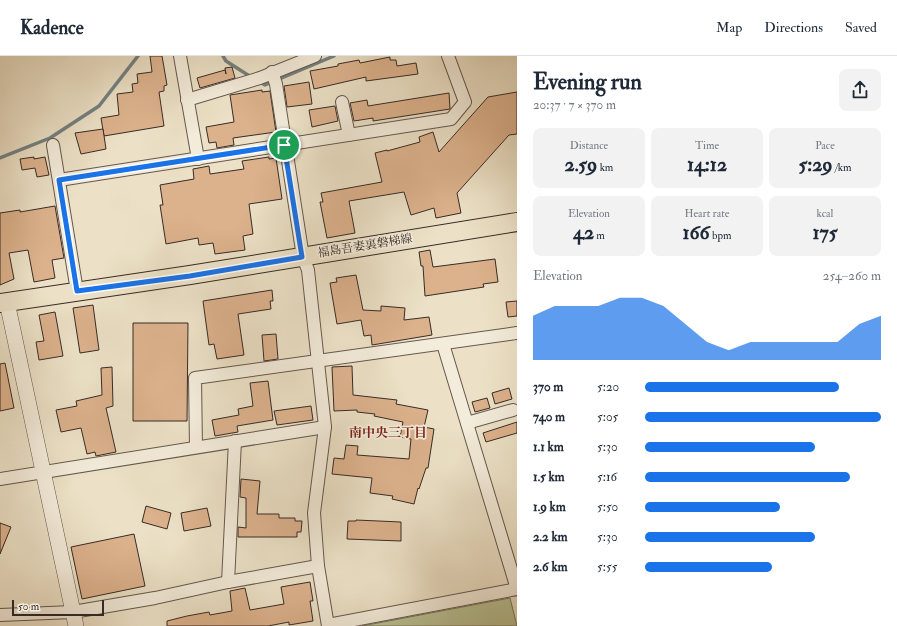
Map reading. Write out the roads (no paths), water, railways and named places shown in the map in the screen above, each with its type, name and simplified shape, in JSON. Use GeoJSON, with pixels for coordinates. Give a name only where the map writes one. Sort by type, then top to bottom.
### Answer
{"type":"FeatureCollection","features":[{"type":"Feature","properties":{"kind":"main road","name":"福島吾妻裏磐梯線"},"geometry":{"type":"LineString","coordinates":[[4,303],[77,291],[190,276],[517,222]]}},
{"type":"Feature","properties":{"kind":"street"},"geometry":{"type":"LineString","coordinates":[[180,56],[198,159]]}},
{"type":"Feature","properties":{"kind":"street"},"geometry":{"type":"LineString","coordinates":[[187,100],[260,78],[274,78],[315,56]]}},
{"type":"Feature","properties":{"kind":"street"},"geometry":{"type":"LineString","coordinates":[[59,180],[451,119],[465,102],[448,56]]}},
{"type":"Feature","properties":{"kind":"street"},"geometry":{"type":"LineString","coordinates":[[274,78],[302,257],[308,270],[325,427],[314,513],[318,566],[328,625],[517,589],[443,344]]}},
{"type":"Feature","properties":{"kind":"street"},"geometry":{"type":"LineString","coordinates":[[342,102],[349,135]]}},
{"type":"Feature","properties":{"kind":"street"},"geometry":{"type":"LineString","coordinates":[[53,145],[77,291]]}},
{"type":"Feature","properties":{"kind":"street"},"geometry":{"type":"LineString","coordinates":[[4,303],[44,473],[74,619]]}},
{"type":"Feature","properties":{"kind":"street"},"geometry":{"type":"LineString","coordinates":[[196,447],[195,378],[517,333]]}},
{"type":"Feature","properties":{"kind":"street"},"geometry":{"type":"LineString","coordinates":[[467,423],[513,410]]}},
{"type":"Feature","properties":{"kind":"street"},"geometry":{"type":"LineString","coordinates":[[0,479],[325,427]]}},
{"type":"Feature","properties":{"kind":"street"},"geometry":{"type":"LineString","coordinates":[[228,582],[235,442]]}},
{"type":"Feature","properties":{"kind":"street"},"geometry":{"type":"LineString","coordinates":[[0,615],[74,619],[155,598],[228,582],[318,566]]}},
{"type":"Feature","properties":{"kind":"waterway"},"geometry":{"type":"LineString","coordinates":[[0,158],[50,138],[99,106],[138,56]]}},
{"type":"Feature","properties":{"kind":"waterway"},"geometry":{"type":"LineString","coordinates":[[223,56],[226,61],[251,77]]}},
{"type":"Feature","properties":{"kind":"waterway"},"geometry":{"type":"LineString","coordinates":[[260,82],[265,85],[334,56]]}},
{"type":"Feature","properties":{"kind":"district","name":"南中央三丁目"},"geometry":{"type":"Point","coordinates":[388,433]}}]}
